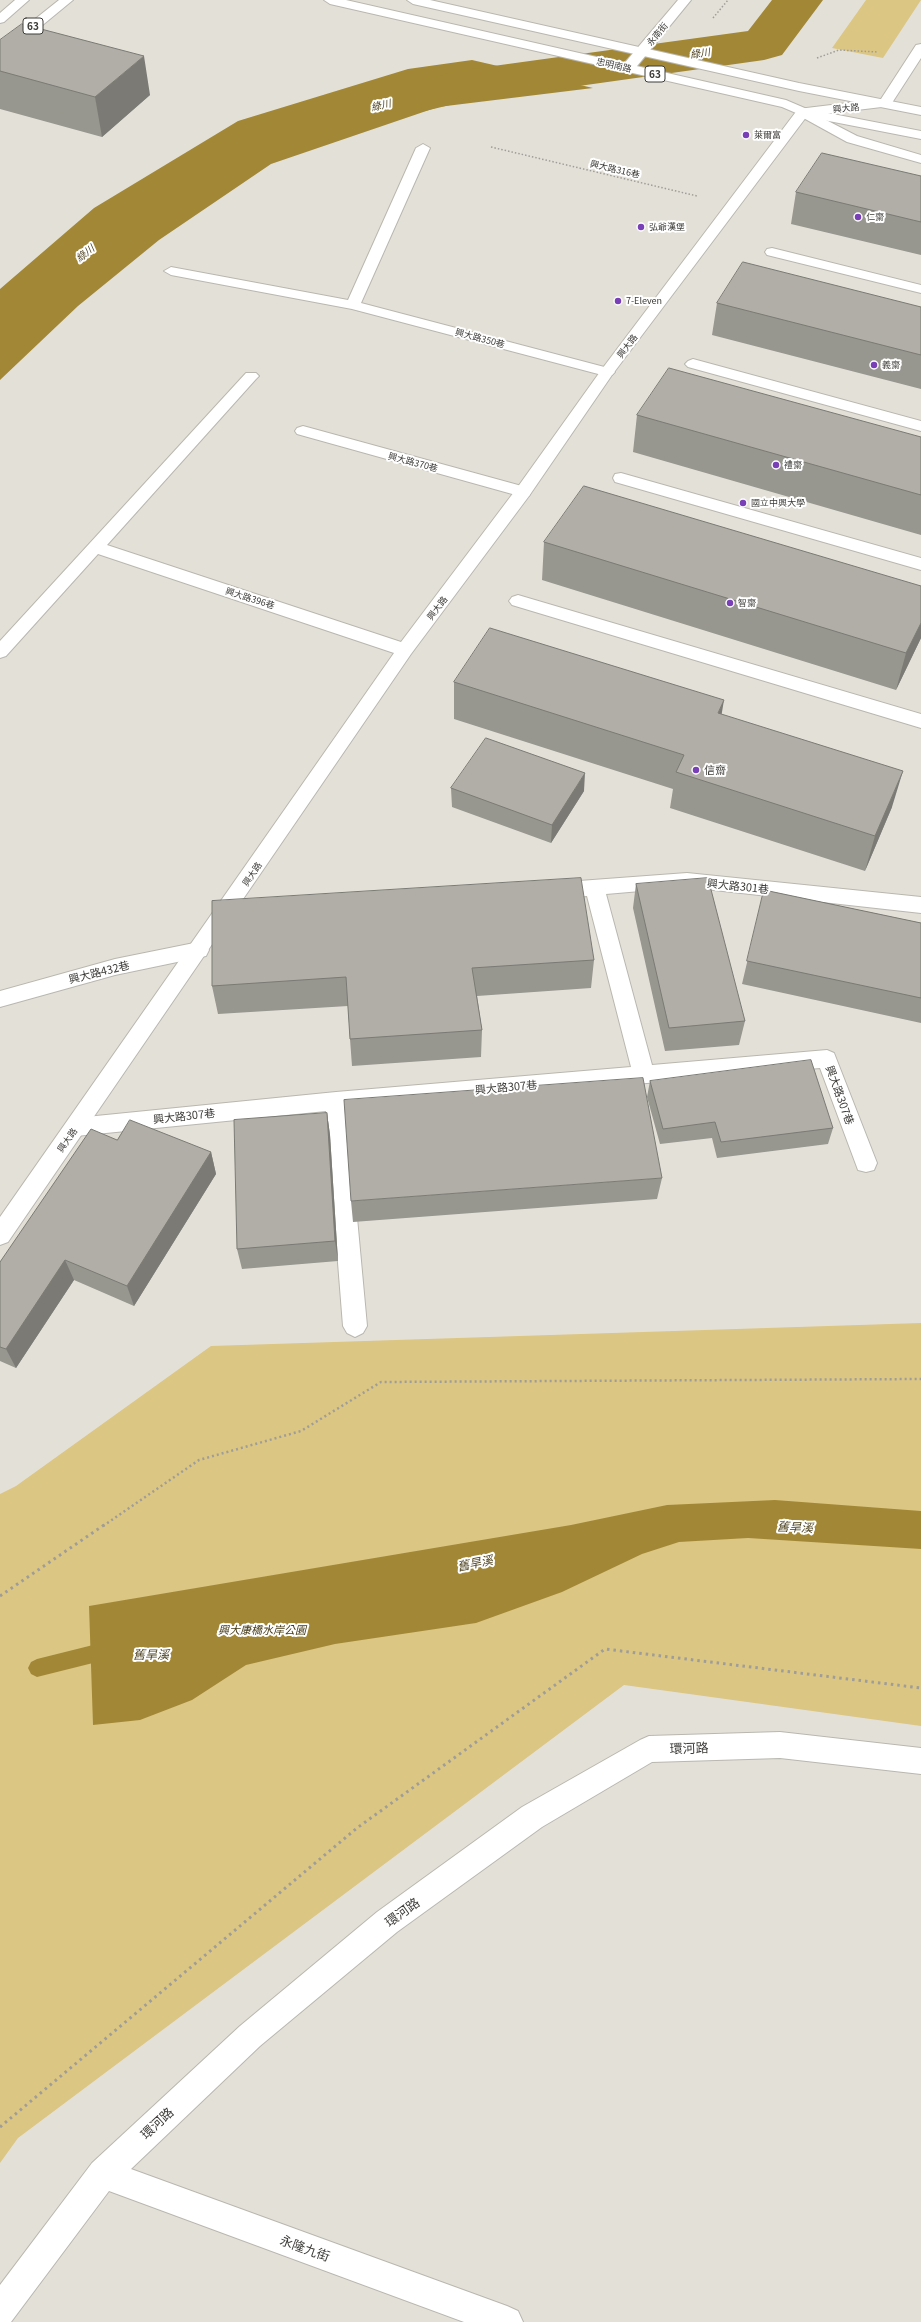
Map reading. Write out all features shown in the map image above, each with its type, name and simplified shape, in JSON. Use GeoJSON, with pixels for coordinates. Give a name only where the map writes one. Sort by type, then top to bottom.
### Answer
{"type":"FeatureCollection","features":[{"type":"Feature","properties":{"kind":"street","name":"63"},"geometry":{"type":"LineString","coordinates":[[0,19],[23,0]]}},
{"type":"Feature","properties":{"kind":"street","name":"63"},"geometry":{"type":"LineString","coordinates":[[0,53],[67,0]]}},
{"type":"Feature","properties":{"kind":"street","name":"忠明南路"},"geometry":{"type":"LineString","coordinates":[[330,0],[786,104],[803,112],[921,135]]}},
{"type":"Feature","properties":{"kind":"street","name":"忠明南路"},"geometry":{"type":"LineString","coordinates":[[413,0],[642,54],[921,111]]}},
{"type":"Feature","properties":{"kind":"street","name":"永南街"},"geometry":{"type":"LineString","coordinates":[[628,68],[642,54],[685,0]]}},
{"type":"Feature","properties":{"kind":"street"},"geometry":{"type":"LineString","coordinates":[[921,48],[885,103],[921,107]]}},
{"type":"Feature","properties":{"kind":"street","name":"興大路"},"geometry":{"type":"LineString","coordinates":[[0,1235],[220,920],[405,650],[523,492],[607,372],[803,112],[885,103]]}},
{"type":"Feature","properties":{"kind":"street"},"geometry":{"type":"LineString","coordinates":[[803,112],[921,144]]}},
{"type":"Feature","properties":{"kind":"street"},"geometry":{"type":"LineString","coordinates":[[803,112],[852,139],[921,159]]}},
{"type":"Feature","properties":{"kind":"street"},"geometry":{"type":"LineString","coordinates":[[353,305],[423,148]]}},
{"type":"Feature","properties":{"kind":"street"},"geometry":{"type":"LineString","coordinates":[[772,252],[921,289]]}},
{"type":"Feature","properties":{"kind":"street","name":"興大路350巷"},"geometry":{"type":"LineString","coordinates":[[171,271],[353,305],[607,372]]}},
{"type":"Feature","properties":{"kind":"street"},"geometry":{"type":"LineString","coordinates":[[693,364],[921,426]]}},
{"type":"Feature","properties":{"kind":"street"},"geometry":{"type":"LineString","coordinates":[[0,652],[251,376]]}},
{"type":"Feature","properties":{"kind":"street","name":"興大路370巷"},"geometry":{"type":"LineString","coordinates":[[303,431],[523,492]]}},
{"type":"Feature","properties":{"kind":"street"},"geometry":{"type":"LineString","coordinates":[[621,478],[921,564]]}},
{"type":"Feature","properties":{"kind":"street","name":"興大路396巷"},"geometry":{"type":"LineString","coordinates":[[94,547],[405,650]]}},
{"type":"Feature","properties":{"kind":"street"},"geometry":{"type":"LineString","coordinates":[[518,601],[921,721]]}},
{"type":"Feature","properties":{"kind":"street","name":"興大路301巷"},"geometry":{"type":"LineString","coordinates":[[531,893],[687,880],[921,905]]}},
{"type":"Feature","properties":{"kind":"street"},"geometry":{"type":"LineString","coordinates":[[595,888],[644,1075]]}},
{"type":"Feature","properties":{"kind":"street"},"geometry":{"type":"LineString","coordinates":[[220,920],[244,918]]}},
{"type":"Feature","properties":{"kind":"street","name":"興大路432巷"},"geometry":{"type":"LineString","coordinates":[[0,999],[115,967],[199,950]]}},
{"type":"Feature","properties":{"kind":"street","name":"興大路307巷"},"geometry":{"type":"LineString","coordinates":[[76,1127],[336,1101],[827,1059],[866,1163]]}},
{"type":"Feature","properties":{"kind":"street"},"geometry":{"type":"LineString","coordinates":[[336,1101],[355,1326]]}},
{"type":"Feature","properties":{"kind":"street","name":"環河路"},"geometry":{"type":"LineString","coordinates":[[0,2311],[103,2174],[250,2036],[387,1922],[532,1818],[649,1749],[780,1745],[921,1761]]}},
{"type":"Feature","properties":{"kind":"street","name":"永隆九街"},"geometry":{"type":"LineString","coordinates":[[103,2174],[507,2322]]}},
{"type":"Feature","properties":{"kind":"path"},"geometry":{"type":"LineString","coordinates":[[812,60],[822,55],[850,48],[878,52]]}},
{"type":"Feature","properties":{"kind":"path","name":"興大路316巷"},"geometry":{"type":"LineString","coordinates":[[491,147],[735,204]]}},
{"type":"Feature","properties":{"kind":"path"},"geometry":{"type":"LineString","coordinates":[[0,1596],[200,1460],[302,1431],[380,1382],[921,1379]]}},
{"type":"Feature","properties":{"kind":"path"},"geometry":{"type":"LineString","coordinates":[[0,2127],[357,1828],[605,1649],[921,1688]]}},
{"type":"Feature","properties":{"kind":"green space"},"geometry":{"type":"Polygon","coordinates":[[[866,0],[921,0],[883,58],[832,48],[866,0]]]}},
{"type":"Feature","properties":{"kind":"green space","name":"興大康橋水岸公園"},"geometry":{"type":"Polygon","coordinates":[[[921,1323],[921,1726],[624,1685],[18,2138],[0,2163],[0,1494],[16,1486],[211,1346],[921,1323]]]}},
{"type":"Feature","properties":{"kind":"water"},"geometry":{"type":"Polygon","coordinates":[[[472,60],[593,88],[438,107],[271,164],[159,240],[78,306],[0,380],[0,289],[94,208],[238,121],[408,69],[472,60]]]}},
{"type":"Feature","properties":{"kind":"water","name":"舊旱溪"},"geometry":{"type":"Polygon","coordinates":[[[775,1500],[921,1511],[921,1549],[748,1538],[679,1542],[642,1554],[562,1592],[476,1623],[335,1644],[246,1665],[192,1700],[140,1720],[93,1725],[89,1606],[571,1525],[667,1505],[775,1500]]]}},
{"type":"Feature","properties":{"kind":"building"},"geometry":{"type":"Polygon","coordinates":[[[22,24],[144,56],[95,97],[0,71],[0,40],[22,24]]]}},
{"type":"Feature","properties":{"kind":"building"},"geometry":{"type":"Polygon","coordinates":[[[822,153],[921,176],[921,222],[796,192],[822,153]]]}},
{"type":"Feature","properties":{"kind":"building"},"geometry":{"type":"Polygon","coordinates":[[[743,262],[921,307],[921,355],[717,303],[743,262]]]}},
{"type":"Feature","properties":{"kind":"building"},"geometry":{"type":"Polygon","coordinates":[[[669,368],[921,437],[921,495],[637,415],[669,368]]]}},
{"type":"Feature","properties":{"kind":"building"},"geometry":{"type":"Polygon","coordinates":[[[584,486],[921,586],[921,623],[906,653],[544,542],[584,486]]]}},
{"type":"Feature","properties":{"kind":"building"},"geometry":{"type":"Polygon","coordinates":[[[490,628],[724,700],[718,713],[903,771],[875,836],[676,772],[684,755],[454,682],[490,628]]]}},
{"type":"Feature","properties":{"kind":"building"},"geometry":{"type":"Polygon","coordinates":[[[486,738],[585,773],[552,825],[451,788],[486,738]]]}},
{"type":"Feature","properties":{"kind":"building"},"geometry":{"type":"Polygon","coordinates":[[[581,878],[594,960],[472,968],[482,1030],[350,1039],[346,977],[212,986],[212,901],[581,878]]]}},
{"type":"Feature","properties":{"kind":"building"},"geometry":{"type":"Polygon","coordinates":[[[708,878],[745,1021],[669,1028],[636,884],[708,878]]]}},
{"type":"Feature","properties":{"kind":"building"},"geometry":{"type":"Polygon","coordinates":[[[764,890],[921,923],[921,998],[747,961],[764,890]]]}},
{"type":"Feature","properties":{"kind":"building"},"geometry":{"type":"Polygon","coordinates":[[[811,1060],[833,1128],[721,1142],[715,1122],[663,1129],[650,1081],[811,1060]]]}},
{"type":"Feature","properties":{"kind":"building"},"geometry":{"type":"Polygon","coordinates":[[[643,1078],[662,1178],[351,1201],[344,1100],[643,1078]]]}},
{"type":"Feature","properties":{"kind":"building"},"geometry":{"type":"Polygon","coordinates":[[[327,1113],[335,1241],[237,1249],[234,1120],[327,1113]]]}},
{"type":"Feature","properties":{"kind":"building"},"geometry":{"type":"Polygon","coordinates":[[[130,1120],[211,1152],[127,1286],[65,1260],[6,1349],[0,1347],[0,1262],[91,1129],[117,1140],[130,1120]]]}},
{"type":"Feature","properties":{"kind":"waterway","name":"綠川"},"geometry":{"type":"LineString","coordinates":[[417,97],[457,87],[764,44],[798,0]]}},
{"type":"Feature","properties":{"kind":"waterway","name":"舊旱溪"},"geometry":{"type":"LineString","coordinates":[[37,1668],[109,1650]]}},
{"type":"Feature","properties":{"kind":"place","name":"萊爾富"},"geometry":{"type":"Point","coordinates":[746,135]}},
{"type":"Feature","properties":{"kind":"place","name":"仁齋"},"geometry":{"type":"Point","coordinates":[858,217]}},
{"type":"Feature","properties":{"kind":"place","name":"弘爺漢堡"},"geometry":{"type":"Point","coordinates":[641,227]}},
{"type":"Feature","properties":{"kind":"place","name":"7-Eleven"},"geometry":{"type":"Point","coordinates":[618,301]}},
{"type":"Feature","properties":{"kind":"place","name":"義齋"},"geometry":{"type":"Point","coordinates":[874,365]}},
{"type":"Feature","properties":{"kind":"place","name":"禮齋"},"geometry":{"type":"Point","coordinates":[776,465]}},
{"type":"Feature","properties":{"kind":"place","name":"國立中興大學"},"geometry":{"type":"Point","coordinates":[743,503]}},
{"type":"Feature","properties":{"kind":"place","name":"智齋"},"geometry":{"type":"Point","coordinates":[730,603]}},
{"type":"Feature","properties":{"kind":"place","name":"信齋"},"geometry":{"type":"Point","coordinates":[696,770]}}]}
